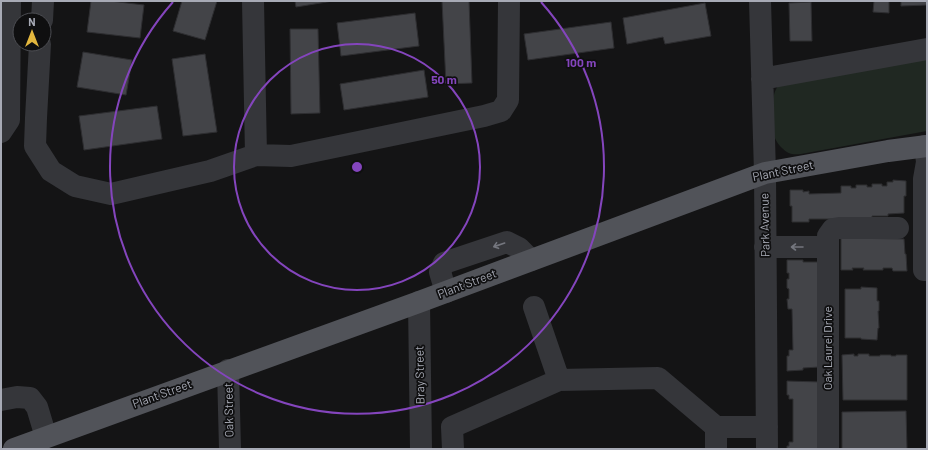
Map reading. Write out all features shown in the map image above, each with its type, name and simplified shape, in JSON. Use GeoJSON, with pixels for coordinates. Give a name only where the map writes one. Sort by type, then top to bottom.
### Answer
{"type":"FeatureCollection","features":[{"type":"Feature","properties":{"kind":"main road","name":"Plant Street"},"geometry":{"type":"LineString","coordinates":[[14,449],[228,370],[419,302],[765,172],[926,146]]}},
{"type":"Feature","properties":{"kind":"street"},"geometry":{"type":"LineString","coordinates":[[1,132],[10,120],[10,1]]}},
{"type":"Feature","properties":{"kind":"street"},"geometry":{"type":"LineString","coordinates":[[42,12],[43,1]]}},
{"type":"Feature","properties":{"kind":"street"},"geometry":{"type":"LineString","coordinates":[[253,1],[256,155]]}},
{"type":"Feature","properties":{"kind":"street"},"geometry":{"type":"LineString","coordinates":[[40,52],[35,146],[52,171],[75,186],[111,194],[210,171],[256,155],[291,156],[484,116],[501,111],[508,100],[509,1]]}},
{"type":"Feature","properties":{"kind":"street","name":"Park Avenue"},"geometry":{"type":"LineString","coordinates":[[760,1],[765,172],[767,449]]}},
{"type":"Feature","properties":{"kind":"street"},"geometry":{"type":"LineString","coordinates":[[762,79],[927,49]]}},
{"type":"Feature","properties":{"kind":"street"},"geometry":{"type":"LineString","coordinates":[[926,146],[927,162],[924,179],[924,270],[927,270]]}},
{"type":"Feature","properties":{"kind":"street","name":"Oak Laurel Drive"},"geometry":{"type":"LineString","coordinates":[[828,449],[828,236],[833,230],[839,228],[898,228]]}},
{"type":"Feature","properties":{"kind":"street"},"geometry":{"type":"LineString","coordinates":[[765,247],[828,247]]}},
{"type":"Feature","properties":{"kind":"street","name":"Bray Street"},"geometry":{"type":"LineString","coordinates":[[419,302],[421,449]]}},
{"type":"Feature","properties":{"kind":"street"},"geometry":{"type":"LineString","coordinates":[[534,307],[559,380]]}},
{"type":"Feature","properties":{"kind":"street","name":"Oak Street"},"geometry":{"type":"LineString","coordinates":[[228,370],[230,449]]}},
{"type":"Feature","properties":{"kind":"street"},"geometry":{"type":"LineString","coordinates":[[453,449],[452,427],[559,380],[658,378],[716,427],[767,427]]}},
{"type":"Feature","properties":{"kind":"street"},"geometry":{"type":"LineString","coordinates":[[4,399],[17,397],[30,398],[37,407],[46,437]]}},
{"type":"Feature","properties":{"kind":"street"},"geometry":{"type":"LineString","coordinates":[[716,427],[716,449]]}},
{"type":"Feature","properties":{"kind":"shaded area"},"geometry":{"type":"Polygon","coordinates":[[[927,56],[927,131],[798,154],[790,154],[786,152],[778,144],[774,136],[773,128],[773,103],[778,86],[927,56]]]}},
{"type":"Feature","properties":{"kind":"building"},"geometry":{"type":"Polygon","coordinates":[[[91,1],[110,1],[144,5],[140,38],[87,32],[91,1]]]}},
{"type":"Feature","properties":{"kind":"building"},"geometry":{"type":"Polygon","coordinates":[[[182,1],[217,1],[205,40],[173,31],[182,1]]]}},
{"type":"Feature","properties":{"kind":"building"},"geometry":{"type":"Polygon","coordinates":[[[295,1],[333,1],[296,7],[295,1]]]}},
{"type":"Feature","properties":{"kind":"building"},"geometry":{"type":"Polygon","coordinates":[[[442,1],[469,1],[472,83],[446,84],[442,1]]]}},
{"type":"Feature","properties":{"kind":"building"},"geometry":{"type":"Polygon","coordinates":[[[874,1],[889,1],[889,13],[873,12],[874,1]]]}},
{"type":"Feature","properties":{"kind":"building"},"geometry":{"type":"Polygon","coordinates":[[[901,1],[927,1],[927,5],[901,6],[901,1]]]}},
{"type":"Feature","properties":{"kind":"building"},"geometry":{"type":"Polygon","coordinates":[[[811,2],[812,41],[790,41],[789,3],[811,2]]]}},
{"type":"Feature","properties":{"kind":"building"},"geometry":{"type":"Polygon","coordinates":[[[705,3],[711,36],[665,44],[663,37],[627,44],[623,18],[705,3]]]}},
{"type":"Feature","properties":{"kind":"building"},"geometry":{"type":"Polygon","coordinates":[[[415,13],[419,46],[341,56],[337,23],[415,13]]]}},
{"type":"Feature","properties":{"kind":"building"},"geometry":{"type":"Polygon","coordinates":[[[611,22],[614,48],[528,60],[524,34],[611,22]]]}},
{"type":"Feature","properties":{"kind":"building"},"geometry":{"type":"Polygon","coordinates":[[[290,29],[318,29],[320,113],[291,114],[290,29]]]}},
{"type":"Feature","properties":{"kind":"building"},"geometry":{"type":"Polygon","coordinates":[[[83,52],[132,60],[126,95],[77,87],[83,52]]]}},
{"type":"Feature","properties":{"kind":"building"},"geometry":{"type":"Polygon","coordinates":[[[205,54],[217,132],[183,136],[172,59],[205,54]]]}},
{"type":"Feature","properties":{"kind":"building"},"geometry":{"type":"Polygon","coordinates":[[[424,70],[428,97],[344,110],[340,84],[424,70]]]}},
{"type":"Feature","properties":{"kind":"building"},"geometry":{"type":"Polygon","coordinates":[[[157,106],[162,139],[84,150],[79,116],[157,106]]]}},
{"type":"Feature","properties":{"kind":"building"},"geometry":{"type":"Polygon","coordinates":[[[893,180],[906,181],[904,213],[888,214],[888,216],[872,216],[872,218],[809,219],[809,222],[792,222],[790,190],[803,190],[803,192],[809,191],[809,194],[841,193],[841,186],[851,186],[851,188],[856,188],[856,185],[867,185],[867,187],[872,187],[872,184],[882,184],[882,186],[887,186],[887,182],[893,182],[893,180]]]}},
{"type":"Feature","properties":{"kind":"building"},"geometry":{"type":"Polygon","coordinates":[[[841,238],[904,239],[907,271],[893,271],[892,268],[883,268],[883,270],[863,270],[864,268],[852,268],[853,270],[841,270],[841,238]]]}},
{"type":"Feature","properties":{"kind":"building"},"geometry":{"type":"Polygon","coordinates":[[[787,260],[819,262],[819,367],[787,371],[787,356],[789,356],[789,350],[793,350],[792,309],[788,309],[787,299],[789,299],[787,279],[789,279],[789,273],[787,273],[787,260]]]}},
{"type":"Feature","properties":{"kind":"building"},"geometry":{"type":"Polygon","coordinates":[[[861,287],[877,288],[877,301],[879,301],[879,328],[877,340],[845,338],[845,289],[861,289],[861,287]]]}},
{"type":"Feature","properties":{"kind":"building"},"geometry":{"type":"Polygon","coordinates":[[[854,354],[854,356],[858,356],[858,354],[869,354],[869,356],[907,355],[907,400],[843,400],[842,355],[854,354]]]}},
{"type":"Feature","properties":{"kind":"building"},"geometry":{"type":"Polygon","coordinates":[[[787,381],[820,382],[820,449],[787,449],[789,442],[793,442],[793,399],[789,399],[789,395],[787,395],[787,381]]]}},
{"type":"Feature","properties":{"kind":"building"},"geometry":{"type":"Polygon","coordinates":[[[906,411],[907,449],[842,449],[842,412],[906,411]]]}}]}
